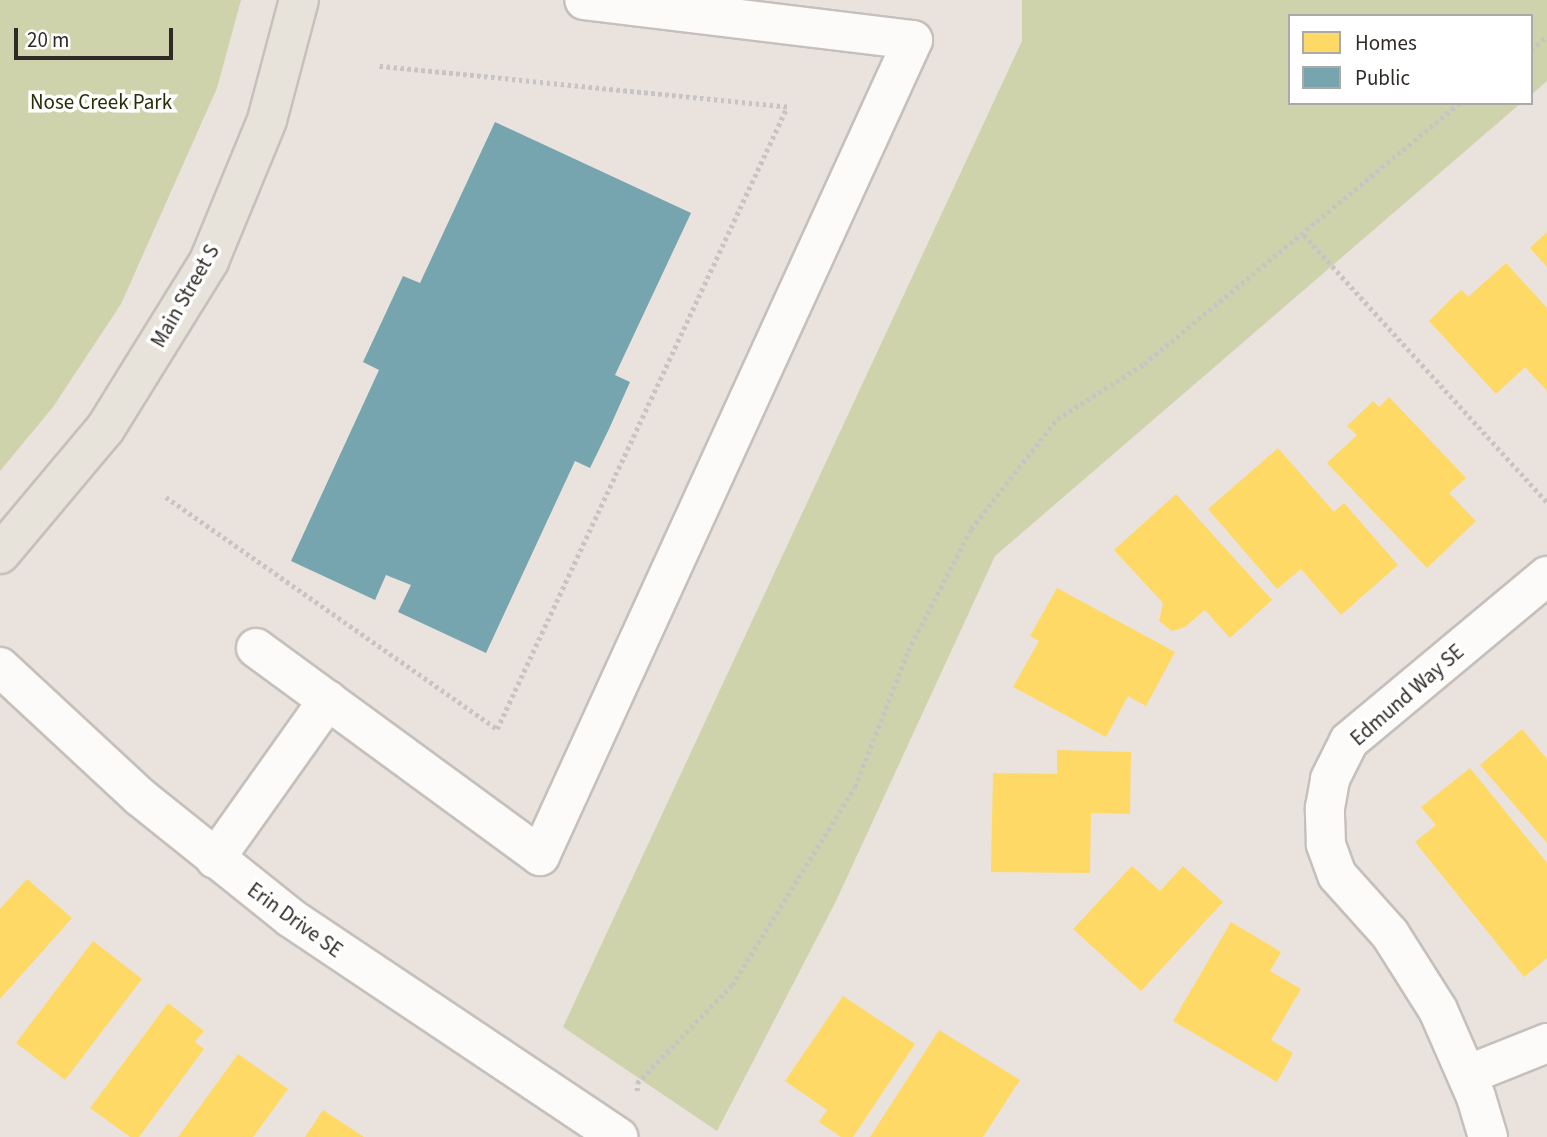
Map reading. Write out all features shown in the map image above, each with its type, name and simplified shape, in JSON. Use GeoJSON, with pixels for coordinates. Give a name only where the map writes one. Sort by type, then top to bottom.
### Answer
{"type":"FeatureCollection","features":[{"type":"Feature","properties":{"kind":"main road","name":"Main Street S"},"geometry":{"type":"LineString","coordinates":[[0,554],[105,429],[209,261],[267,120],[299,0]]}},
{"type":"Feature","properties":{"kind":"street"},"geometry":{"type":"LineString","coordinates":[[256,648],[540,856],[912,40],[584,0]]}},
{"type":"Feature","properties":{"kind":"street","name":"Edmund Way SE"},"geometry":{"type":"LineString","coordinates":[[1488,1137],[1467,1075],[1438,1010],[1390,934],[1337,875],[1326,844],[1328,788],[1349,741],[1547,576]]}},
{"type":"Feature","properties":{"kind":"street","name":"Erin Drive SE"},"geometry":{"type":"LineString","coordinates":[[0,667],[215,859],[363,970],[618,1137]]}},
{"type":"Feature","properties":{"kind":"street"},"geometry":{"type":"LineString","coordinates":[[215,859],[328,701]]}},
{"type":"Feature","properties":{"kind":"street"},"geometry":{"type":"LineString","coordinates":[[1467,1075],[1547,1043]]}},
{"type":"Feature","properties":{"kind":"path"},"geometry":{"type":"LineString","coordinates":[[1533,48],[1547,36]]}},
{"type":"Feature","properties":{"kind":"path"},"geometry":{"type":"LineString","coordinates":[[166,497],[497,729],[787,107],[376,66]]}},
{"type":"Feature","properties":{"kind":"path"},"geometry":{"type":"LineString","coordinates":[[636,1097],[637,1083],[732,985],[855,787],[908,651],[971,529],[1056,419],[1143,364],[1213,303],[1304,235],[1458,105]]}},
{"type":"Feature","properties":{"kind":"path"},"geometry":{"type":"LineString","coordinates":[[1304,235],[1547,502]]}},
{"type":"Feature","properties":{"kind":"green space","name":"Nose Creek Park"},"geometry":{"type":"Polygon","coordinates":[[[0,0],[241,0],[217,88],[121,304],[53,407],[0,471],[0,0]]]}},
{"type":"Feature","properties":{"kind":"green space"},"geometry":{"type":"Polygon","coordinates":[[[1022,0],[1547,0],[1547,81],[1533,93],[1533,14],[1288,14],[1288,105],[1519,105],[995,556],[836,901],[717,1131],[563,1027],[1022,41],[1022,0]]]}},
{"type":"Feature","properties":{"kind":"building: Homes"},"geometry":{"type":"Polygon","coordinates":[[[1547,232],[1547,267],[1530,248],[1547,232]]]}},
{"type":"Feature","properties":{"kind":"building: Homes"},"geometry":{"type":"Polygon","coordinates":[[[1506,263],[1547,308],[1547,391],[1525,367],[1496,394],[1429,321],[1455,295],[1462,290],[1468,297],[1506,263]]]}},
{"type":"Feature","properties":{"kind":"building: Homes"},"geometry":{"type":"Polygon","coordinates":[[[1389,397],[1466,478],[1449,493],[1476,521],[1427,568],[1327,463],[1357,435],[1347,426],[1373,401],[1379,407],[1389,397]]]}},
{"type":"Feature","properties":{"kind":"building: Homes"},"geometry":{"type":"Polygon","coordinates":[[[1278,448],[1334,512],[1344,503],[1398,565],[1341,615],[1301,569],[1277,589],[1208,509],[1278,448]]]}},
{"type":"Feature","properties":{"kind":"building: Homes"},"geometry":{"type":"Polygon","coordinates":[[[1176,494],[1272,600],[1230,638],[1205,610],[1185,627],[1172,631],[1159,621],[1163,603],[1114,550],[1176,494]]]}},
{"type":"Feature","properties":{"kind":"building: Homes"},"geometry":{"type":"Polygon","coordinates":[[[1057,588],[1175,652],[1146,706],[1128,696],[1106,737],[1013,687],[1039,641],[1030,636],[1057,588]]]}},
{"type":"Feature","properties":{"kind":"building: Homes"},"geometry":{"type":"Polygon","coordinates":[[[1522,729],[1547,759],[1547,843],[1480,765],[1522,729]]]}},
{"type":"Feature","properties":{"kind":"building: Homes"},"geometry":{"type":"Polygon","coordinates":[[[1057,750],[1131,752],[1130,814],[1091,813],[1090,873],[991,872],[993,773],[1057,774],[1057,750]]]}},
{"type":"Feature","properties":{"kind":"building: Homes"},"geometry":{"type":"Polygon","coordinates":[[[1470,768],[1547,863],[1547,958],[1524,977],[1415,842],[1436,825],[1421,807],[1470,768]]]}},
{"type":"Feature","properties":{"kind":"building: Homes"},"geometry":{"type":"Polygon","coordinates":[[[1132,866],[1160,891],[1183,866],[1223,902],[1141,991],[1073,929],[1132,866]]]}},
{"type":"Feature","properties":{"kind":"building: Homes"},"geometry":{"type":"Polygon","coordinates":[[[27,879],[72,918],[0,999],[0,909],[27,879]]]}},
{"type":"Feature","properties":{"kind":"building: Homes"},"geometry":{"type":"Polygon","coordinates":[[[1231,922],[1281,952],[1270,971],[1301,989],[1271,1040],[1293,1053],[1277,1082],[1173,1021],[1231,922]]]}},
{"type":"Feature","properties":{"kind":"building: Homes"},"geometry":{"type":"Polygon","coordinates":[[[93,941],[142,979],[65,1080],[16,1043],[93,941]]]}},
{"type":"Feature","properties":{"kind":"building: Homes"},"geometry":{"type":"Polygon","coordinates":[[[843,996],[915,1044],[853,1137],[841,1137],[819,1122],[827,1110],[785,1081],[843,996]]]}},
{"type":"Feature","properties":{"kind":"building: Homes"},"geometry":{"type":"Polygon","coordinates":[[[168,1003],[204,1031],[195,1042],[204,1049],[139,1137],[130,1137],[90,1108],[168,1003]]]}},
{"type":"Feature","properties":{"kind":"building: Homes"},"geometry":{"type":"Polygon","coordinates":[[[939,1030],[1020,1080],[983,1137],[870,1137],[939,1030]]]}},
{"type":"Feature","properties":{"kind":"building: Homes"},"geometry":{"type":"Polygon","coordinates":[[[238,1054],[288,1089],[253,1137],[178,1137],[238,1054]]]}},
{"type":"Feature","properties":{"kind":"building: Homes"},"geometry":{"type":"Polygon","coordinates":[[[323,1110],[364,1137],[305,1137],[323,1110]]]}},
{"type":"Feature","properties":{"kind":"building: Public"},"geometry":{"type":"Polygon","coordinates":[[[495,122],[691,213],[615,375],[630,382],[609,429],[590,468],[575,461],[486,653],[398,612],[411,585],[386,575],[375,600],[291,561],[379,370],[363,362],[403,276],[420,283],[495,122]]]}}]}
